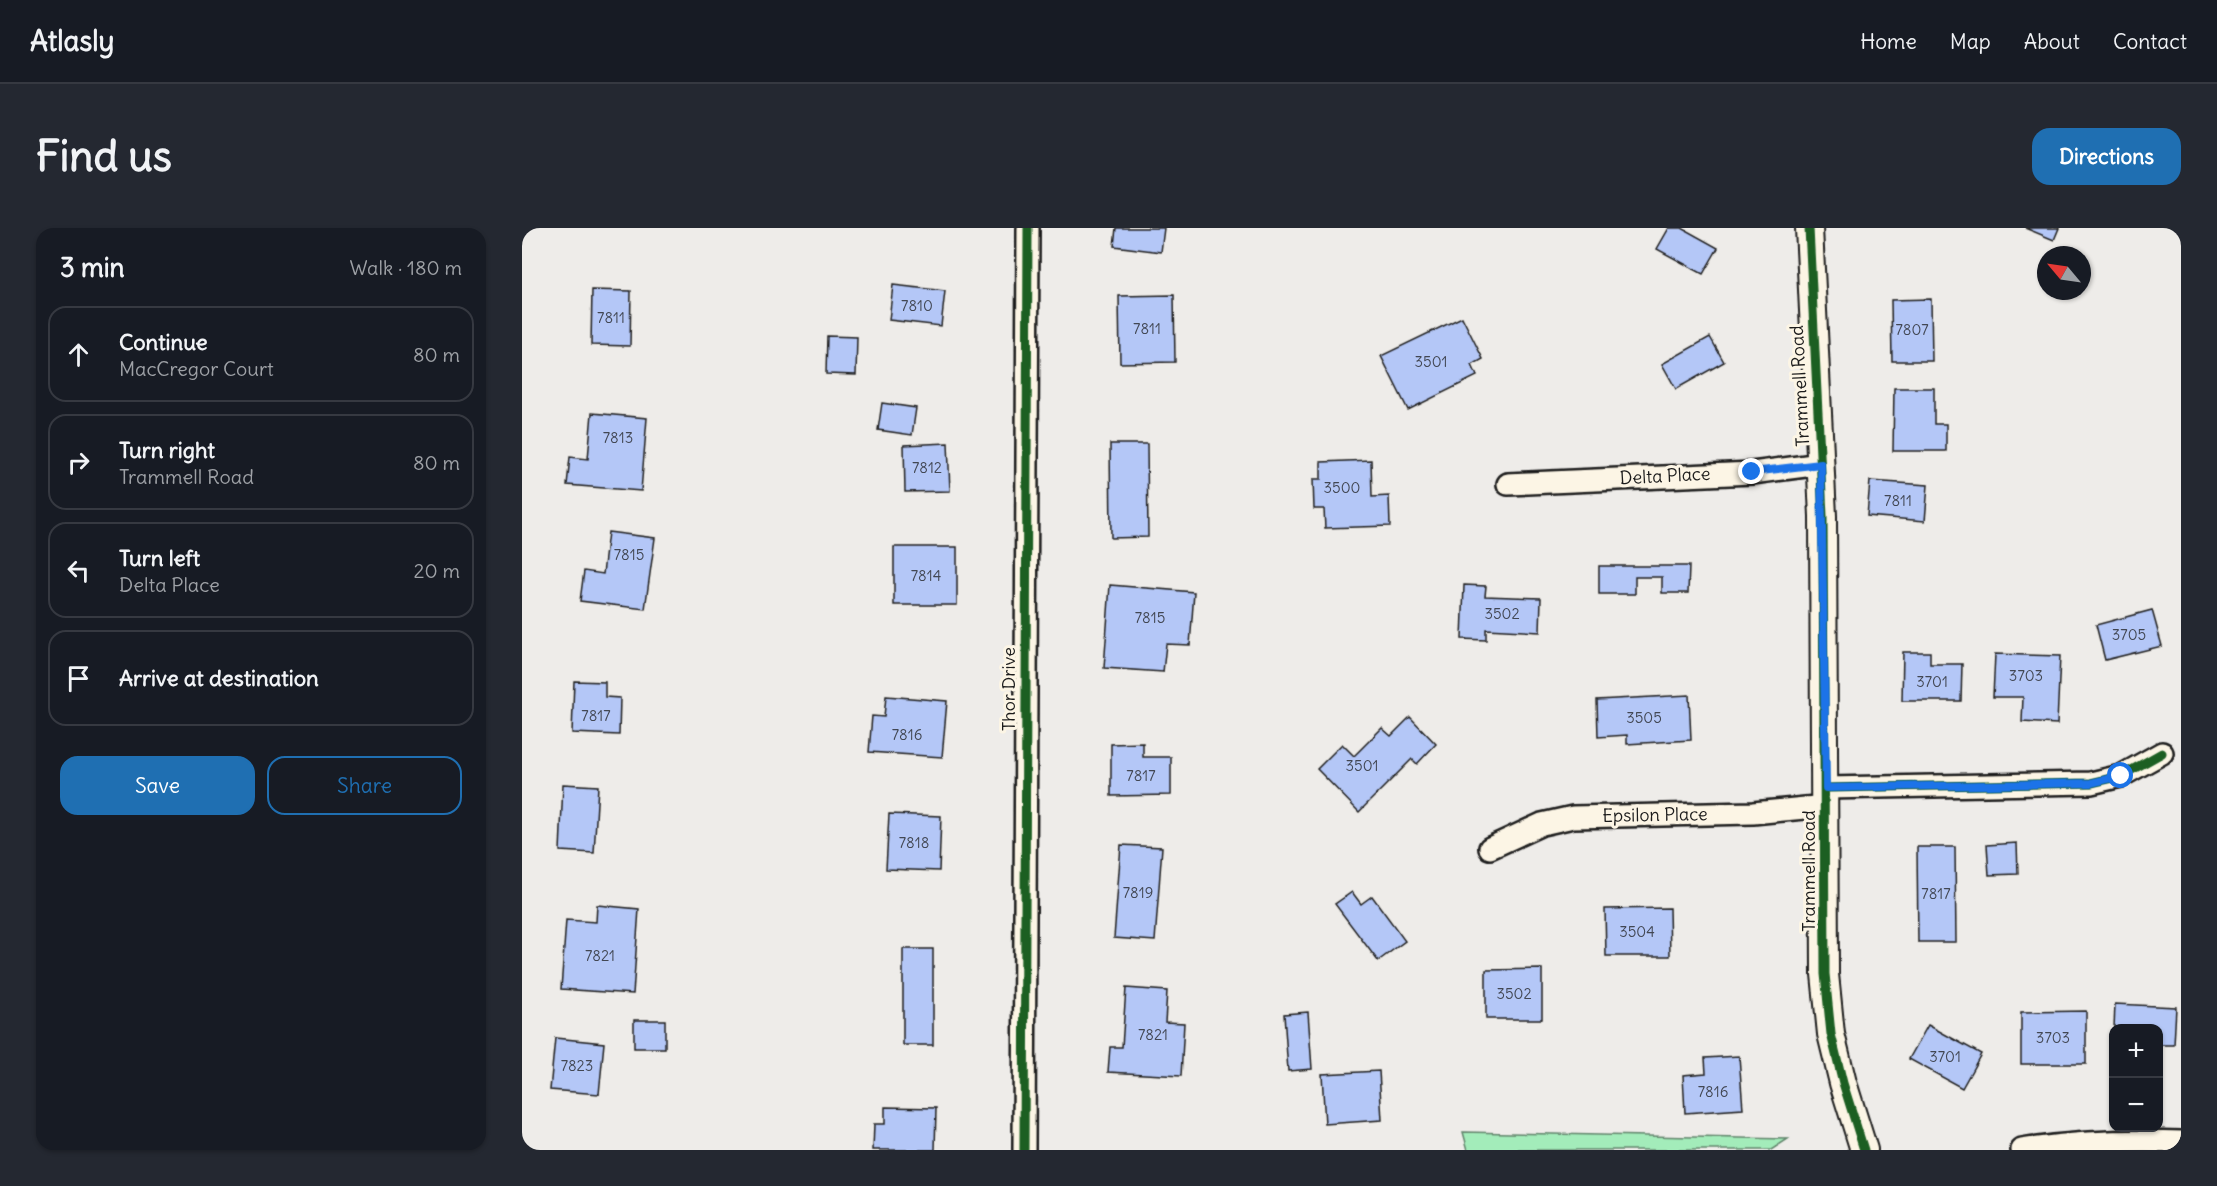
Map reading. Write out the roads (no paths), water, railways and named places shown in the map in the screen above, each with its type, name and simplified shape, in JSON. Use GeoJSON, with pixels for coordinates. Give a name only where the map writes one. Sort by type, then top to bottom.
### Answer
{"type":"FeatureCollection","features":[{"type":"Feature","properties":{"kind":"street","name":"Thor Drive"},"geometry":{"type":"LineString","coordinates":[[1024,1150],[1028,228]]}},
{"type":"Feature","properties":{"kind":"street","name":"Trammell Road"},"geometry":{"type":"LineString","coordinates":[[1809,228],[1821,464],[1826,797],[1825,975],[1830,1022],[1843,1083],[1864,1150]]}},
{"type":"Feature","properties":{"kind":"street","name":"Delta Place"},"geometry":{"type":"LineString","coordinates":[[1508,484],[1752,472],[1821,464]]}},
{"type":"Feature","properties":{"kind":"street","name":"Epsilon Place"},"geometry":{"type":"LineString","coordinates":[[1490,848],[1542,824],[1573,817],[1753,813],[1826,797],[2091,783],[2121,776],[2163,753]]}},
{"type":"Feature","properties":{"kind":"street"},"geometry":{"type":"LineString","coordinates":[[2022,1150],[2065,1143],[2125,1140],[2181,1142]]}}]}
